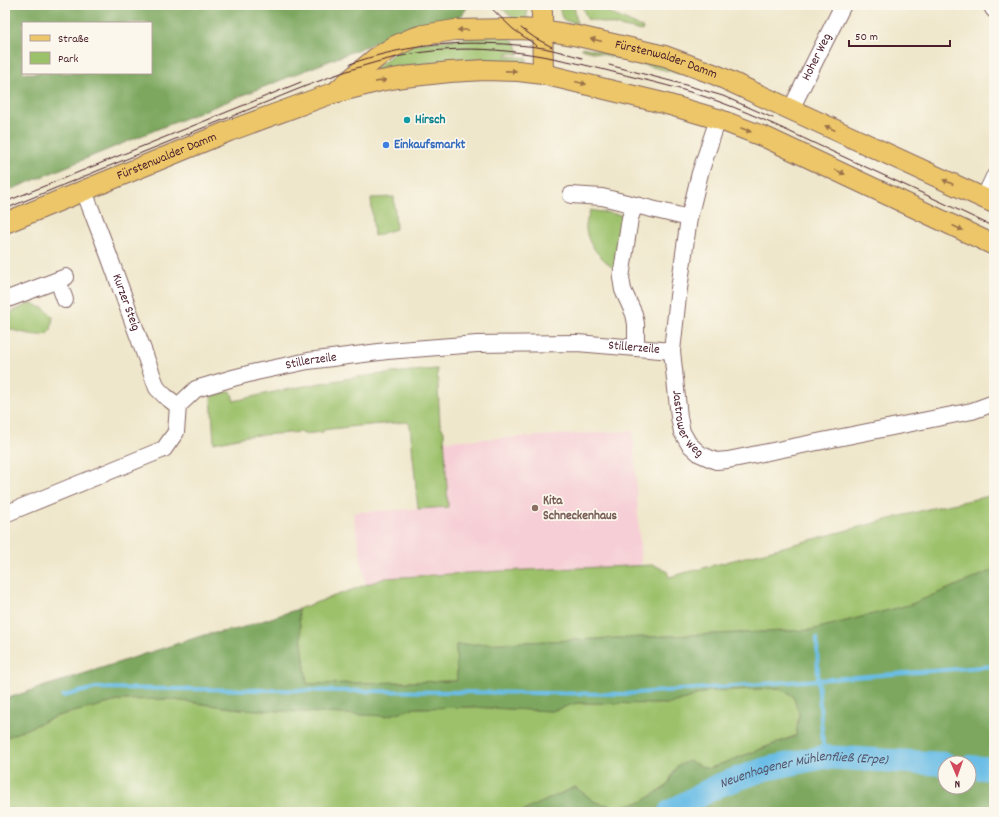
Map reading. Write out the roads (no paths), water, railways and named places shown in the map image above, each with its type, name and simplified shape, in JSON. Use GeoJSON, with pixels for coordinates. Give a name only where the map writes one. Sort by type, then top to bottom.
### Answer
{"type":"FeatureCollection","features":[{"type":"Feature","properties":{"kind":"main road"},"geometry":{"type":"LineString","coordinates":[[540,5],[543,30],[543,74]]}},
{"type":"Feature","properties":{"kind":"main road","name":"Fürstenwalder Damm"},"geometry":{"type":"LineString","coordinates":[[330,94],[340,88],[382,54],[413,38],[455,30],[543,30],[578,36],[665,56],[716,75],[989,201]]}},
{"type":"Feature","properties":{"kind":"main road","name":"Fürstenwalder Damm"},"geometry":{"type":"LineString","coordinates":[[5,223],[229,131],[330,94],[380,81],[450,72],[518,71],[543,74],[663,103],[718,119],[767,138],[994,245]]}},
{"type":"Feature","properties":{"kind":"street","name":"Hoher Weg"},"geometry":{"type":"LineString","coordinates":[[791,109],[843,5]]}},
{"type":"Feature","properties":{"kind":"street"},"geometry":{"type":"LineString","coordinates":[[991,5],[994,10]]}},
{"type":"Feature","properties":{"kind":"street","name":"Jastrower Weg"},"geometry":{"type":"LineString","coordinates":[[718,119],[700,172],[689,218],[672,350],[678,417],[682,432],[689,444],[700,454],[716,461],[728,460],[972,411],[994,403]]}},
{"type":"Feature","properties":{"kind":"street"},"geometry":{"type":"LineString","coordinates":[[989,201],[994,177]]}},
{"type":"Feature","properties":{"kind":"street","name":"Kurzer Steig"},"geometry":{"type":"LineString","coordinates":[[84,191],[157,388],[178,406]]}},
{"type":"Feature","properties":{"kind":"street"},"geometry":{"type":"LineString","coordinates":[[571,195],[602,198],[689,218]]}},
{"type":"Feature","properties":{"kind":"street"},"geometry":{"type":"LineString","coordinates":[[635,205],[630,218],[621,278],[623,290],[634,314],[636,324],[636,347]]}},
{"type":"Feature","properties":{"kind":"street"},"geometry":{"type":"LineString","coordinates":[[5,300],[62,279],[65,300]]}},
{"type":"Feature","properties":{"kind":"street","name":"Stillerzeile"},"geometry":{"type":"LineString","coordinates":[[178,406],[196,389],[238,376],[308,361],[387,351],[477,344],[577,343],[672,350]]}},
{"type":"Feature","properties":{"kind":"street"},"geometry":{"type":"LineString","coordinates":[[5,514],[164,448],[176,432],[178,406]]}},
{"type":"Feature","properties":{"kind":"waterway"},"geometry":{"type":"LineString","coordinates":[[817,638],[818,680],[824,757]]}},
{"type":"Feature","properties":{"kind":"waterway"},"geometry":{"type":"LineString","coordinates":[[63,696],[96,688],[623,694],[994,666]]}},
{"type":"Feature","properties":{"kind":"waterway","name":"Neuenhagener Mühlenfließ (Erpe)"},"geometry":{"type":"LineString","coordinates":[[670,812],[717,786],[765,769],[824,757],[937,764]]}},
{"type":"Feature","properties":{"kind":"waterway","name":"Neuenhagener Mühlenfließ (Erpe)"},"geometry":{"type":"LineString","coordinates":[[977,768],[994,769]]}},
{"type":"Feature","properties":{"kind":"tram line"},"geometry":{"type":"LineString","coordinates":[[488,5],[513,29],[537,46]]}},
{"type":"Feature","properties":{"kind":"tram line"},"geometry":{"type":"LineString","coordinates":[[521,28],[535,38],[552,47]]}},
{"type":"Feature","properties":{"kind":"tram line"},"geometry":{"type":"LineString","coordinates":[[350,64],[407,49],[465,43],[539,47],[582,58]]}},
{"type":"Feature","properties":{"kind":"tram line"},"geometry":{"type":"LineString","coordinates":[[5,209],[305,86],[352,69],[400,56],[425,52],[473,49],[496,50],[543,56],[590,66],[707,97],[776,125],[994,227]]}},
{"type":"Feature","properties":{"kind":"tram line"},"geometry":{"type":"LineString","coordinates":[[609,65],[723,96],[773,118]]}},
{"type":"Feature","properties":{"kind":"tram line"},"geometry":{"type":"LineString","coordinates":[[5,202],[301,82]]}},
{"type":"Feature","properties":{"kind":"place","name":"Hirsch"},"geometry":{"type":"Point","coordinates":[407,120]}},
{"type":"Feature","properties":{"kind":"place","name":"Einkaufsmarkt"},"geometry":{"type":"Point","coordinates":[386,145]}},
{"type":"Feature","properties":{"kind":"place","name":"Kita Schneckenhaus"},"geometry":{"type":"Point","coordinates":[535,508]}}]}
